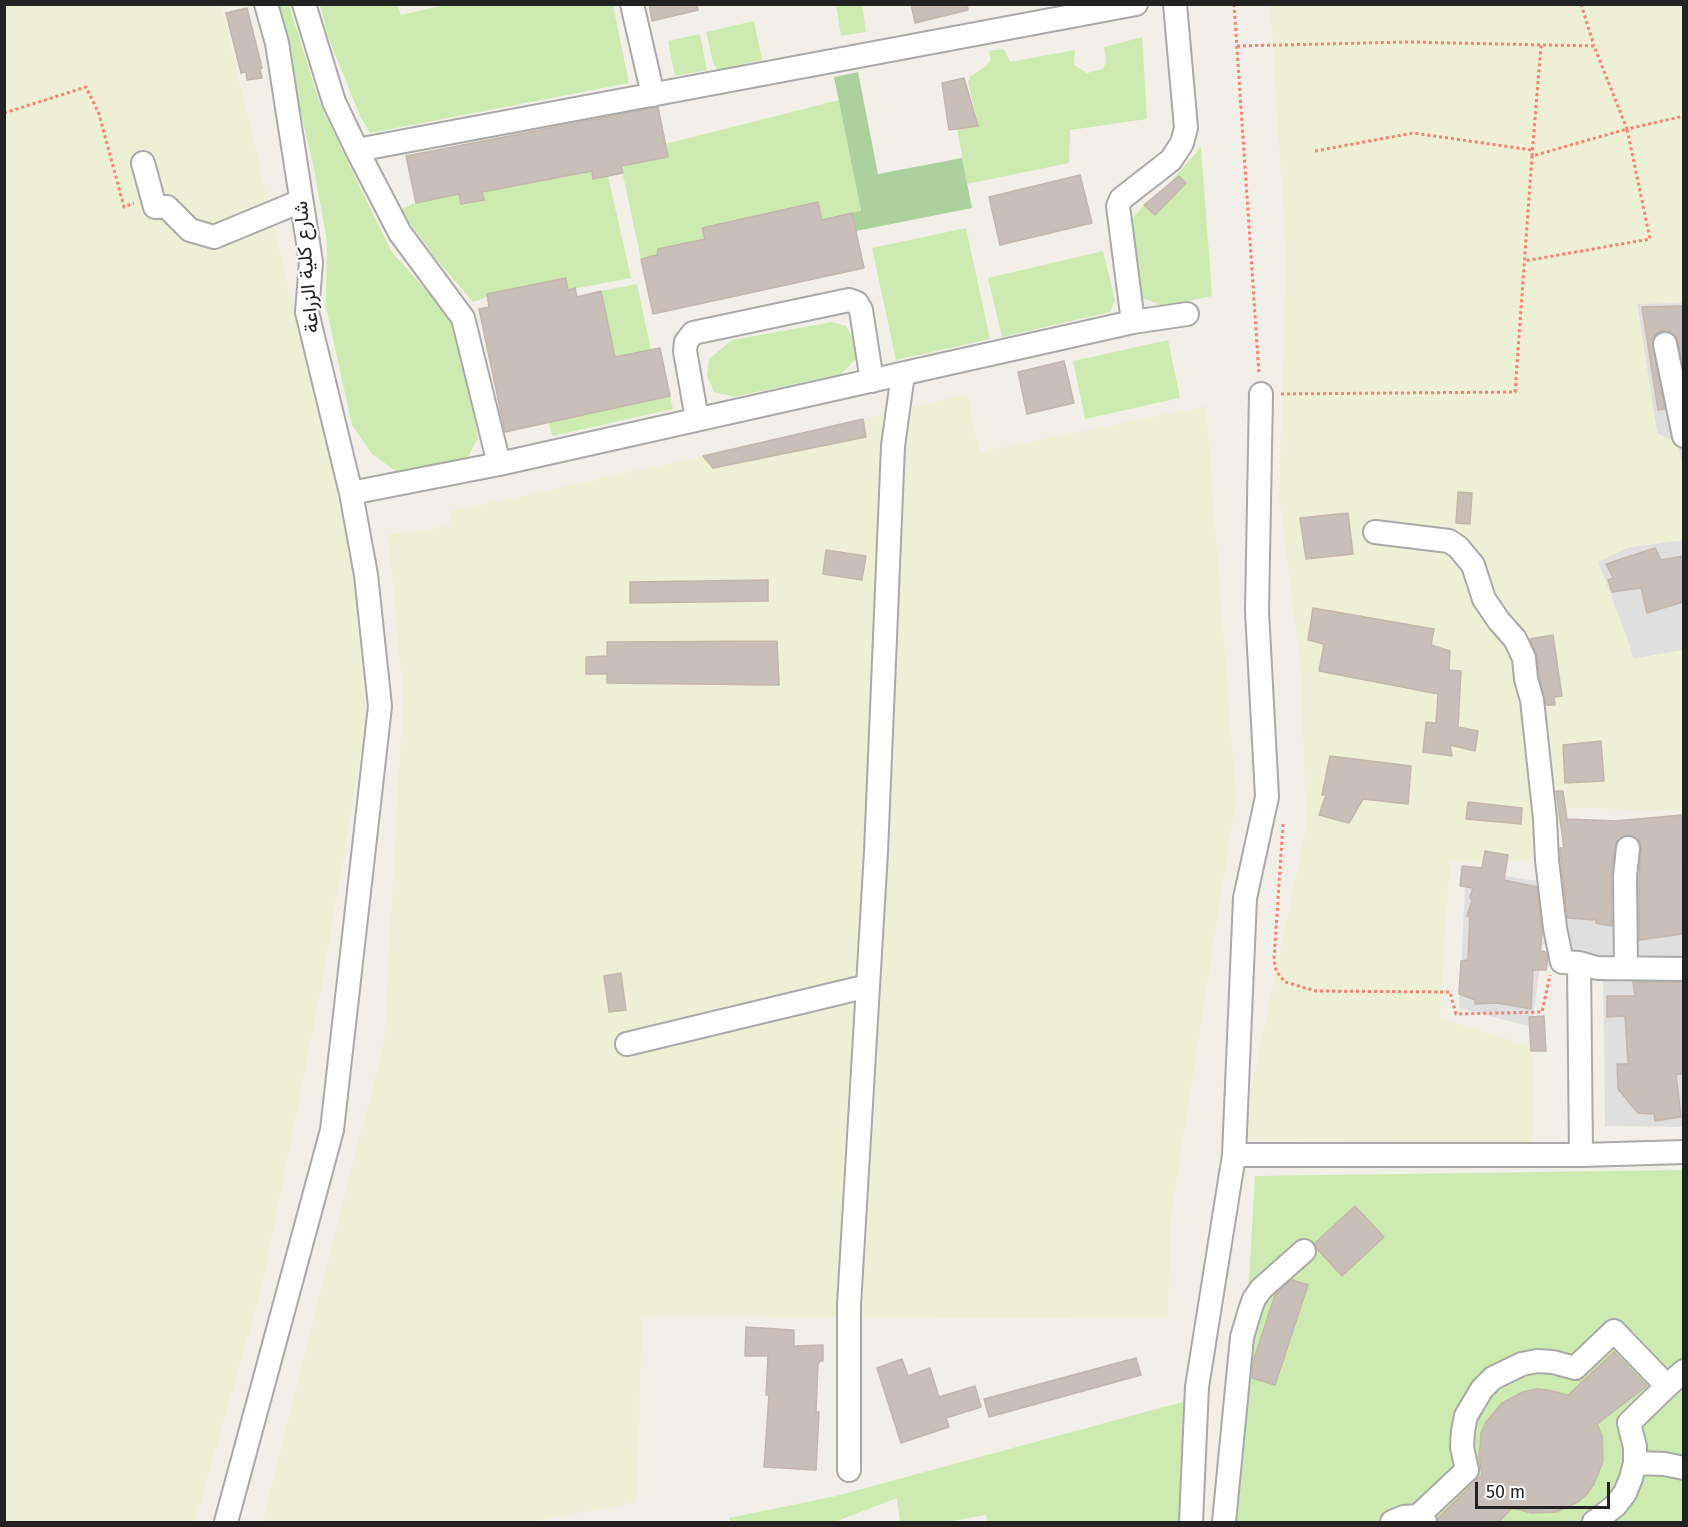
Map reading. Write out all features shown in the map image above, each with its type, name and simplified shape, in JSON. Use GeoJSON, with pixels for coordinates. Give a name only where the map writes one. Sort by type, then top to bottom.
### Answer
{"type":"FeatureCollection","features":[{"type":"Feature","properties":{"kind":"street","name":"شارع كلية الزراعة"},"geometry":{"type":"LineString","coordinates":[[226,1522],[332,1130],[380,706],[366,574],[351,493],[307,312],[311,262],[278,43],[266,4]]}},
{"type":"Feature","properties":{"kind":"street"},"geometry":{"type":"LineString","coordinates":[[304,4],[334,102],[357,150],[400,233],[463,318],[499,464]]}},
{"type":"Feature","properties":{"kind":"street"},"geometry":{"type":"LineString","coordinates":[[632,4],[653,94]]}},
{"type":"Feature","properties":{"kind":"street"},"geometry":{"type":"LineString","coordinates":[[357,150],[1136,4]]}},
{"type":"Feature","properties":{"kind":"street"},"geometry":{"type":"LineString","coordinates":[[1133,322],[1118,206],[1121,199],[1172,160],[1182,143],[1186,128],[1175,4]]}},
{"type":"Feature","properties":{"kind":"street"},"geometry":{"type":"LineString","coordinates":[[143,163],[155,207],[167,207],[190,230],[214,237],[301,201]]}},
{"type":"Feature","properties":{"kind":"street"},"geometry":{"type":"LineString","coordinates":[[697,419],[685,351],[686,342],[693,333],[849,300],[857,303],[861,310],[872,381]]}},
{"type":"Feature","properties":{"kind":"street"},"geometry":{"type":"LineString","coordinates":[[351,493],[499,464],[1133,322],[1187,314]]}},
{"type":"Feature","properties":{"kind":"street"},"geometry":{"type":"LineString","coordinates":[[1665,344],[1683,436]]}},
{"type":"Feature","properties":{"kind":"street"},"geometry":{"type":"LineString","coordinates":[[849,1470],[849,1305],[876,852],[893,446],[903,374]]}},
{"type":"Feature","properties":{"kind":"street"},"geometry":{"type":"LineString","coordinates":[[1191,1522],[1197,1387],[1234,1155],[1245,898],[1267,797],[1257,611],[1261,394]]}},
{"type":"Feature","properties":{"kind":"street"},"geometry":{"type":"LineString","coordinates":[[1375,532],[1449,541],[1458,547],[1473,565],[1484,599],[1498,621],[1515,639],[1524,658],[1532,700],[1545,819],[1547,860],[1556,928],[1570,958],[1581,1155]]}},
{"type":"Feature","properties":{"kind":"street"},"geometry":{"type":"LineString","coordinates":[[1626,968],[1625,876],[1628,848]]}},
{"type":"Feature","properties":{"kind":"street"},"geometry":{"type":"LineString","coordinates":[[1570,958],[1597,968],[1683,969]]}},
{"type":"Feature","properties":{"kind":"street"},"geometry":{"type":"LineString","coordinates":[[627,1044],[868,986]]}},
{"type":"Feature","properties":{"kind":"street"},"geometry":{"type":"LineString","coordinates":[[1234,1155],[1581,1155],[1683,1152]]}},
{"type":"Feature","properties":{"kind":"street"},"geometry":{"type":"LineString","coordinates":[[1224,1522],[1242,1337],[1254,1299],[1261,1289],[1304,1251]]}},
{"type":"Feature","properties":{"kind":"street"},"geometry":{"type":"LineString","coordinates":[[1392,1522],[1404,1517],[1421,1519],[1467,1470],[1462,1447],[1466,1416],[1482,1389],[1493,1378],[1507,1370],[1538,1361],[1553,1362],[1575,1368],[1614,1331],[1675,1379],[1629,1423],[1635,1447],[1635,1463],[1631,1478],[1620,1499],[1604,1516],[1594,1522]]}},
{"type":"Feature","properties":{"kind":"street"},"geometry":{"type":"LineString","coordinates":[[1635,1463],[1664,1464],[1683,1468]]}},
{"type":"Feature","properties":{"kind":"path"},"geometry":{"type":"LineString","coordinates":[[1234,4],[1261,394],[1515,392],[1541,45]]}},
{"type":"Feature","properties":{"kind":"path"},"geometry":{"type":"LineString","coordinates":[[1524,261],[1650,239],[1627,129],[1594,46],[1581,4]]}},
{"type":"Feature","properties":{"kind":"path"},"geometry":{"type":"LineString","coordinates":[[1237,46],[1409,42],[1594,46]]}},
{"type":"Feature","properties":{"kind":"path"},"geometry":{"type":"LineString","coordinates":[[4,113],[86,87],[99,114],[124,207],[152,196]]}},
{"type":"Feature","properties":{"kind":"path"},"geometry":{"type":"LineString","coordinates":[[1532,156],[1683,116]]}},
{"type":"Feature","properties":{"kind":"path"},"geometry":{"type":"LineString","coordinates":[[1315,151],[1413,133],[1532,150]]}},
{"type":"Feature","properties":{"kind":"path"},"geometry":{"type":"LineString","coordinates":[[1284,820],[1274,959],[1276,970],[1285,982],[1316,991],[1450,992],[1456,1014],[1542,1012],[1554,959],[1570,958]]}},
{"type":"Feature","properties":{"kind":"shaded area"},"geometry":{"type":"Polygon","coordinates":[[[1637,303],[1683,303],[1683,472],[1678,444],[1657,433],[1637,303]]]}},
{"type":"Feature","properties":{"kind":"shaded area"},"geometry":{"type":"Polygon","coordinates":[[[1683,540],[1683,650],[1633,659],[1598,561],[1630,547],[1683,540]]]}},
{"type":"Feature","properties":{"kind":"shaded area"},"geometry":{"type":"Polygon","coordinates":[[[1683,819],[1683,1127],[1605,1126],[1603,963],[1543,944],[1532,1027],[1459,1008],[1466,870],[1544,882],[1574,831],[1683,819]]]}},
{"type":"Feature","properties":{"kind":"green space"},"geometry":{"type":"Polygon","coordinates":[[[449,4],[613,5],[629,83],[370,133],[360,116],[327,34],[320,5],[397,5],[401,15],[449,4]]]}},
{"type":"Feature","properties":{"kind":"green space"},"geometry":{"type":"Polygon","coordinates":[[[5,5],[221,5],[284,268],[348,520],[367,720],[322,984],[262,1287],[195,1522],[5,1522],[5,5]]]}},
{"type":"Feature","properties":{"kind":"green space"},"geometry":{"type":"Polygon","coordinates":[[[275,5],[289,5],[320,104],[391,251],[452,319],[473,405],[478,438],[467,459],[397,472],[372,454],[352,425],[326,307],[327,241],[313,164],[275,5]]]}},
{"type":"Feature","properties":{"kind":"green space"},"geometry":{"type":"Polygon","coordinates":[[[836,5],[862,5],[866,32],[841,36],[836,5]]]}},
{"type":"Feature","properties":{"kind":"green space"},"geometry":{"type":"Polygon","coordinates":[[[1270,5],[1683,5],[1683,303],[1637,304],[1657,433],[1678,444],[1683,472],[1683,540],[1630,547],[1598,562],[1633,659],[1683,650],[1683,810],[1570,808],[1527,861],[1450,861],[1440,1018],[1533,1047],[1533,1144],[1240,1140],[1306,828],[1301,670],[1279,496],[1286,255],[1270,5]]]}},
{"type":"Feature","properties":{"kind":"green space"},"geometry":{"type":"Polygon","coordinates":[[[754,21],[762,60],[717,70],[706,32],[754,21]]]}},
{"type":"Feature","properties":{"kind":"green space"},"geometry":{"type":"Polygon","coordinates":[[[700,34],[707,70],[675,76],[668,41],[700,34]]]}},
{"type":"Feature","properties":{"kind":"green space"},"geometry":{"type":"Polygon","coordinates":[[[1142,37],[1147,119],[1070,130],[1069,163],[967,184],[957,129],[978,125],[968,82],[970,77],[987,65],[991,59],[989,51],[1004,49],[1010,62],[1075,50],[1074,65],[1087,73],[1103,69],[1106,62],[1104,47],[1142,37]]]}},
{"type":"Feature","properties":{"kind":"green space"},"geometry":{"type":"Polygon","coordinates":[[[858,72],[878,174],[962,158],[972,208],[856,231],[852,213],[861,211],[834,77],[858,72]]]}},
{"type":"Feature","properties":{"kind":"green space"},"geometry":{"type":"Polygon","coordinates":[[[839,100],[861,212],[822,220],[817,202],[703,228],[706,244],[695,241],[659,249],[657,255],[641,259],[621,166],[667,157],[665,144],[839,100]]]}},
{"type":"Feature","properties":{"kind":"green space"},"geometry":{"type":"Polygon","coordinates":[[[1201,147],[1212,296],[1163,306],[1143,298],[1127,230],[1129,223],[1144,205],[1155,214],[1175,194],[1167,186],[1201,147]]]}},
{"type":"Feature","properties":{"kind":"green space"},"geometry":{"type":"Polygon","coordinates":[[[592,171],[593,179],[608,176],[631,278],[568,290],[565,278],[487,294],[487,297],[473,302],[436,259],[400,209],[416,203],[459,194],[462,204],[483,200],[482,192],[592,171]]]}},
{"type":"Feature","properties":{"kind":"green space"},"geometry":{"type":"Polygon","coordinates":[[[966,228],[990,339],[896,360],[872,248],[966,228]]]}},
{"type":"Feature","properties":{"kind":"green space"},"geometry":{"type":"Polygon","coordinates":[[[1103,251],[1115,300],[1110,312],[1002,337],[988,278],[1103,251]]]}},
{"type":"Feature","properties":{"kind":"green space"},"geometry":{"type":"Polygon","coordinates":[[[637,284],[651,350],[495,382],[489,357],[609,332],[601,291],[637,284]]]}},
{"type":"Feature","properties":{"kind":"green space"},"geometry":{"type":"Polygon","coordinates":[[[832,322],[846,326],[854,341],[858,357],[841,374],[733,397],[714,392],[707,376],[709,359],[732,340],[832,322]]]}},
{"type":"Feature","properties":{"kind":"green space"},"geometry":{"type":"Polygon","coordinates":[[[1168,340],[1180,398],[1085,419],[1073,361],[1168,340]]]}},
{"type":"Feature","properties":{"kind":"green space"},"geometry":{"type":"Polygon","coordinates":[[[967,394],[980,452],[1206,406],[1236,799],[1170,1223],[1168,1319],[642,1316],[637,1502],[532,1522],[262,1522],[384,1041],[403,697],[388,535],[449,526],[449,512],[703,456],[713,468],[866,437],[863,419],[967,394]]]}},
{"type":"Feature","properties":{"kind":"green space"},"geometry":{"type":"Polygon","coordinates":[[[670,396],[673,409],[552,436],[549,422],[670,396]]]}},
{"type":"Feature","properties":{"kind":"green space"},"geometry":{"type":"Polygon","coordinates":[[[1683,1170],[1683,1522],[1235,1522],[1255,1176],[1683,1170]]]}},
{"type":"Feature","properties":{"kind":"green space"},"geometry":{"type":"Polygon","coordinates":[[[1186,1401],[1181,1522],[987,1522],[986,1515],[947,1522],[900,1522],[897,1498],[835,1522],[731,1522],[729,1518],[836,1496],[1186,1401]]]}},
{"type":"Feature","properties":{"kind":"building"},"geometry":{"type":"Polygon","coordinates":[[[649,4],[697,4],[698,10],[652,21],[649,4]]]}},
{"type":"Feature","properties":{"kind":"building"},"geometry":{"type":"Polygon","coordinates":[[[911,4],[967,4],[968,10],[915,23],[911,4]]]}},
{"type":"Feature","properties":{"kind":"building"},"geometry":{"type":"Polygon","coordinates":[[[247,8],[262,68],[260,69],[262,78],[247,80],[246,72],[241,73],[226,13],[247,8]]]}},
{"type":"Feature","properties":{"kind":"building"},"geometry":{"type":"Polygon","coordinates":[[[964,78],[978,126],[949,130],[942,83],[964,78]]]}},
{"type":"Feature","properties":{"kind":"building"},"geometry":{"type":"Polygon","coordinates":[[[658,107],[668,157],[621,166],[623,173],[593,179],[592,171],[482,192],[484,200],[461,204],[459,194],[416,203],[406,156],[658,107]]]}},
{"type":"Feature","properties":{"kind":"building"},"geometry":{"type":"Polygon","coordinates":[[[1080,175],[1092,223],[1000,245],[989,197],[1080,175]]]}},
{"type":"Feature","properties":{"kind":"building"},"geometry":{"type":"Polygon","coordinates":[[[1179,176],[1186,183],[1155,215],[1144,205],[1179,176]]]}},
{"type":"Feature","properties":{"kind":"building"},"geometry":{"type":"Polygon","coordinates":[[[818,202],[822,220],[852,213],[864,268],[653,314],[641,259],[657,255],[658,249],[705,239],[702,228],[818,202]]]}},
{"type":"Feature","properties":{"kind":"building"},"geometry":{"type":"Polygon","coordinates":[[[566,278],[568,290],[575,288],[577,297],[601,291],[615,357],[660,348],[670,396],[505,432],[479,309],[489,307],[487,294],[566,278]]]}},
{"type":"Feature","properties":{"kind":"building"},"geometry":{"type":"Polygon","coordinates":[[[1683,306],[1683,367],[1675,335],[1669,331],[1662,331],[1652,340],[1665,409],[1658,410],[1642,307],[1683,306]]]}},
{"type":"Feature","properties":{"kind":"building"},"geometry":{"type":"Polygon","coordinates":[[[1064,361],[1074,403],[1027,414],[1018,372],[1064,361]]]}},
{"type":"Feature","properties":{"kind":"building"},"geometry":{"type":"Polygon","coordinates":[[[863,419],[866,437],[713,468],[703,456],[863,419]]]}},
{"type":"Feature","properties":{"kind":"building"},"geometry":{"type":"Polygon","coordinates":[[[1458,492],[1472,493],[1470,524],[1456,523],[1458,492]]]}},
{"type":"Feature","properties":{"kind":"building"},"geometry":{"type":"Polygon","coordinates":[[[1348,513],[1353,554],[1306,559],[1300,518],[1348,513]]]}},
{"type":"Feature","properties":{"kind":"building"},"geometry":{"type":"Polygon","coordinates":[[[1655,548],[1661,560],[1683,556],[1683,602],[1647,613],[1641,588],[1612,592],[1608,580],[1613,578],[1606,564],[1655,548]]]}},
{"type":"Feature","properties":{"kind":"building"},"geometry":{"type":"Polygon","coordinates":[[[826,550],[866,556],[862,580],[823,574],[826,550]]]}},
{"type":"Feature","properties":{"kind":"building"},"geometry":{"type":"Polygon","coordinates":[[[768,580],[768,601],[630,603],[630,582],[768,580]]]}},
{"type":"Feature","properties":{"kind":"building"},"geometry":{"type":"Polygon","coordinates":[[[1313,608],[1434,629],[1431,645],[1450,651],[1449,670],[1461,671],[1458,727],[1478,731],[1475,751],[1450,745],[1452,756],[1423,752],[1426,722],[1436,723],[1438,694],[1319,671],[1324,644],[1308,640],[1313,608]]]}},
{"type":"Feature","properties":{"kind":"building"},"geometry":{"type":"Polygon","coordinates":[[[1553,635],[1562,696],[1554,697],[1555,705],[1546,705],[1537,656],[1530,639],[1553,635]]]}},
{"type":"Feature","properties":{"kind":"building"},"geometry":{"type":"Polygon","coordinates":[[[777,641],[779,685],[607,683],[607,674],[586,674],[586,657],[607,656],[607,642],[777,641]]]}},
{"type":"Feature","properties":{"kind":"building"},"geometry":{"type":"Polygon","coordinates":[[[1601,741],[1604,781],[1565,783],[1563,745],[1601,741]]]}},
{"type":"Feature","properties":{"kind":"building"},"geometry":{"type":"Polygon","coordinates":[[[1330,756],[1411,766],[1408,804],[1363,799],[1349,823],[1319,815],[1326,795],[1322,795],[1330,756]]]}},
{"type":"Feature","properties":{"kind":"building"},"geometry":{"type":"Polygon","coordinates":[[[1556,791],[1563,791],[1567,819],[1615,821],[1682,815],[1683,934],[1639,940],[1641,849],[1640,842],[1636,837],[1630,835],[1622,836],[1615,847],[1611,876],[1612,926],[1596,923],[1596,920],[1567,918],[1560,848],[1564,848],[1556,791]]]}},
{"type":"Feature","properties":{"kind":"building"},"geometry":{"type":"Polygon","coordinates":[[[1468,802],[1522,808],[1521,824],[1466,819],[1468,802]]]}},
{"type":"Feature","properties":{"kind":"building"},"geometry":{"type":"Polygon","coordinates":[[[1485,851],[1508,855],[1504,880],[1537,887],[1542,933],[1540,951],[1546,952],[1548,959],[1546,970],[1533,970],[1531,1009],[1497,1003],[1475,1004],[1475,1000],[1459,994],[1461,961],[1468,960],[1470,917],[1467,916],[1473,888],[1460,886],[1462,866],[1482,868],[1485,851]]]}},
{"type":"Feature","properties":{"kind":"building"},"geometry":{"type":"Polygon","coordinates":[[[621,973],[626,1010],[609,1012],[604,976],[621,973]]]}},
{"type":"Feature","properties":{"kind":"building"},"geometry":{"type":"Polygon","coordinates":[[[1633,982],[1683,982],[1683,1074],[1676,1074],[1681,1117],[1655,1121],[1654,1114],[1638,1113],[1618,1089],[1617,1064],[1628,1064],[1625,1016],[1607,1017],[1607,996],[1635,996],[1633,982]]]}},
{"type":"Feature","properties":{"kind":"building"},"geometry":{"type":"Polygon","coordinates":[[[1544,1016],[1546,1051],[1531,1051],[1529,1017],[1544,1016]]]}},
{"type":"Feature","properties":{"kind":"building"},"geometry":{"type":"Polygon","coordinates":[[[1355,1206],[1384,1237],[1342,1276],[1317,1249],[1315,1243],[1355,1206]]]}},
{"type":"Feature","properties":{"kind":"building"},"geometry":{"type":"Polygon","coordinates":[[[1292,1280],[1308,1285],[1275,1385],[1252,1378],[1253,1362],[1275,1295],[1292,1280]]]}},
{"type":"Feature","properties":{"kind":"building"},"geometry":{"type":"Polygon","coordinates":[[[746,1327],[794,1330],[794,1346],[823,1345],[823,1361],[818,1364],[816,1412],[819,1412],[816,1470],[764,1467],[769,1395],[766,1395],[768,1356],[745,1356],[746,1327]]]}},
{"type":"Feature","properties":{"kind":"building"},"geometry":{"type":"Polygon","coordinates":[[[1614,1352],[1647,1386],[1597,1424],[1602,1436],[1603,1461],[1594,1484],[1587,1494],[1578,1502],[1556,1512],[1532,1513],[1512,1508],[1499,1522],[1438,1522],[1438,1518],[1482,1475],[1479,1457],[1481,1433],[1486,1422],[1502,1403],[1523,1392],[1536,1389],[1568,1395],[1614,1352]]]}},
{"type":"Feature","properties":{"kind":"building"},"geometry":{"type":"Polygon","coordinates":[[[1136,1358],[1141,1375],[989,1417],[984,1399],[1136,1358]]]}},
{"type":"Feature","properties":{"kind":"building"},"geometry":{"type":"Polygon","coordinates":[[[902,1359],[908,1376],[930,1368],[939,1397],[975,1386],[981,1407],[946,1418],[949,1427],[901,1443],[877,1368],[902,1359]]]}}]}
